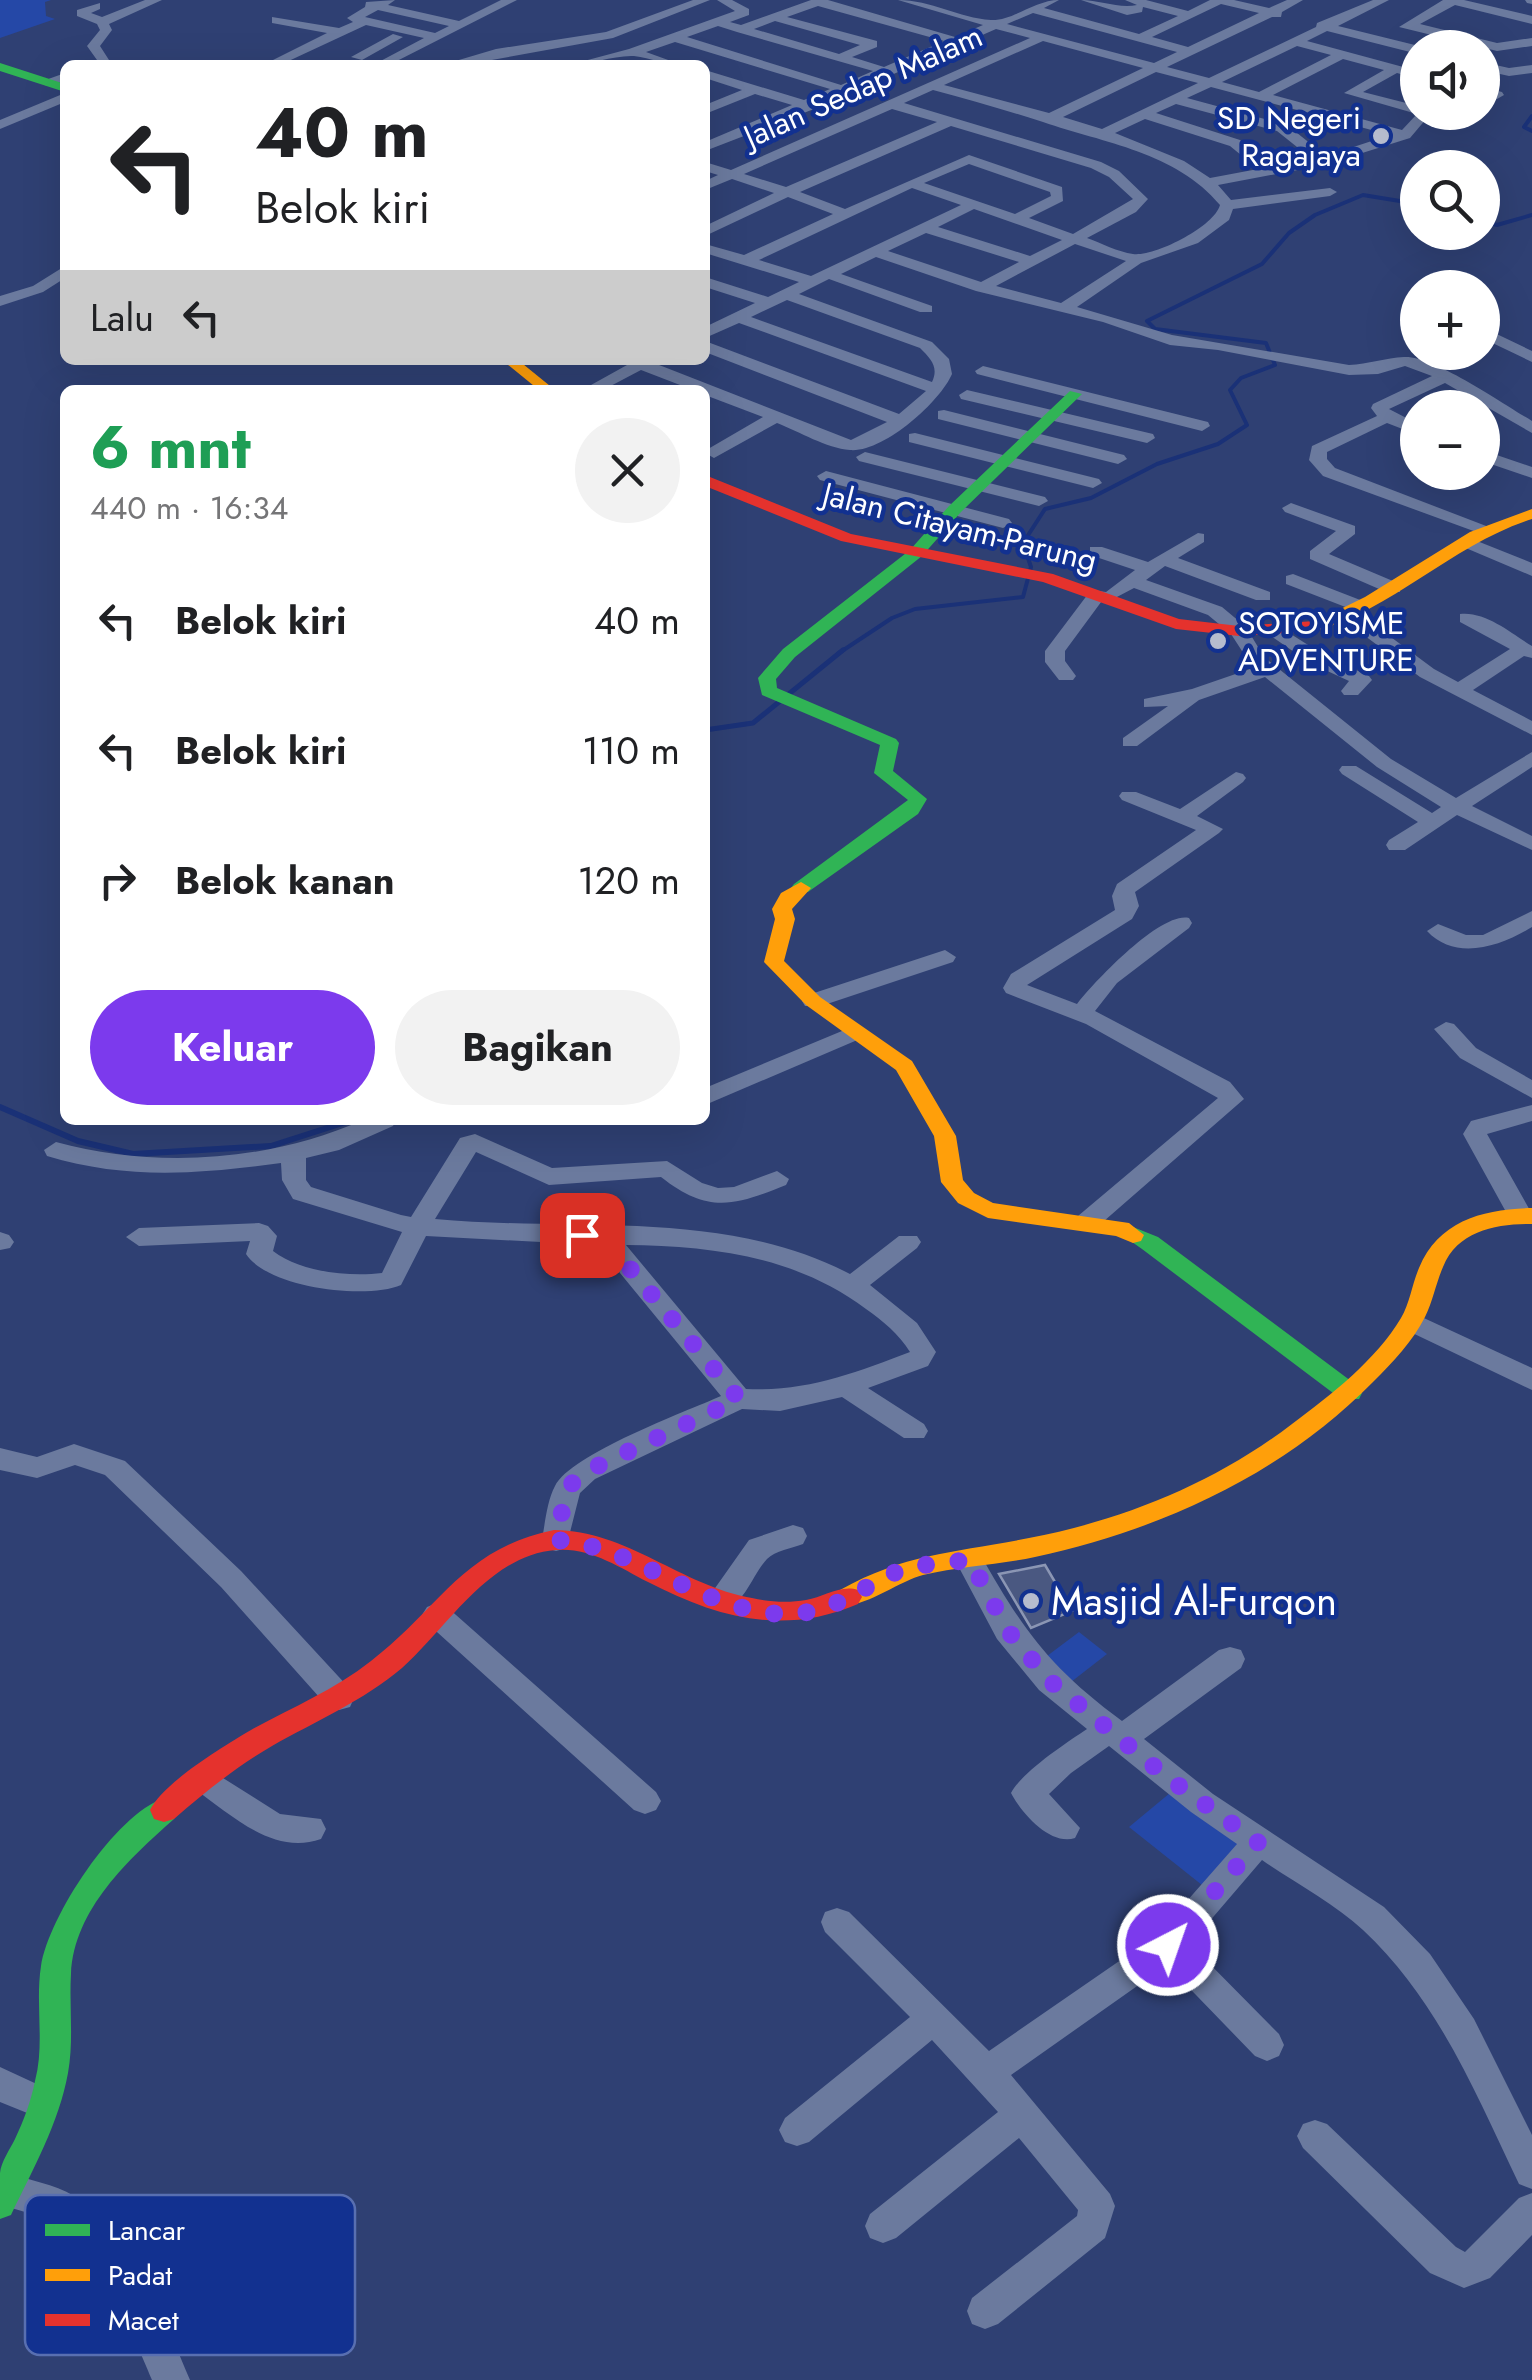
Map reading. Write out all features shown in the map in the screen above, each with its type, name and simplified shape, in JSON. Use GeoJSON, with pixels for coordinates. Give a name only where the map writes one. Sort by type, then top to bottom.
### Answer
{"type":"FeatureCollection","features":[{"type":"Feature","properties":{"kind":"street"},"geometry":{"type":"LineString","coordinates":[[102,22],[156,0]]}},
{"type":"Feature","properties":{"kind":"street"},"geometry":{"type":"LineString","coordinates":[[351,0],[383,3],[458,24]]}},
{"type":"Feature","properties":{"kind":"street"},"geometry":{"type":"LineString","coordinates":[[388,60],[511,0]]}},
{"type":"Feature","properties":{"kind":"street"},"geometry":{"type":"LineString","coordinates":[[468,60],[616,32],[704,0]]}},
{"type":"Feature","properties":{"kind":"street"},"geometry":{"type":"LineString","coordinates":[[723,0],[746,12]]}},
{"type":"Feature","properties":{"kind":"street"},"geometry":{"type":"LineString","coordinates":[[597,60],[633,52],[746,12],[798,0],[820,1],[958,41]]}},
{"type":"Feature","properties":{"kind":"street","name":"Jalan Sedap Malam"},"geometry":{"type":"LineString","coordinates":[[904,0],[1406,135]]}},
{"type":"Feature","properties":{"kind":"street"},"geometry":{"type":"LineString","coordinates":[[948,12],[977,0]]}},
{"type":"Feature","properties":{"kind":"street"},"geometry":{"type":"LineString","coordinates":[[710,145],[1053,0]]}},
{"type":"Feature","properties":{"kind":"street"},"geometry":{"type":"LineString","coordinates":[[1086,0],[1128,11],[1134,5],[1190,15]]}},
{"type":"Feature","properties":{"kind":"street"},"geometry":{"type":"LineString","coordinates":[[1141,38],[1219,0],[1290,17]]}},
{"type":"Feature","properties":{"kind":"street"},"geometry":{"type":"LineString","coordinates":[[1046,119],[1297,0]]}},
{"type":"Feature","properties":{"kind":"street"},"geometry":{"type":"LineString","coordinates":[[1102,134],[1383,0]]}},
{"type":"Feature","properties":{"kind":"street"},"geometry":{"type":"LineString","coordinates":[[741,29],[820,1]]}},
{"type":"Feature","properties":{"kind":"street"},"geometry":{"type":"LineString","coordinates":[[1377,40],[1451,1],[1532,20]]}},
{"type":"Feature","properties":{"kind":"street"},"geometry":{"type":"LineString","coordinates":[[383,3],[352,18],[433,36]]}},
{"type":"Feature","properties":{"kind":"street"},"geometry":{"type":"LineString","coordinates":[[96,6],[81,13],[102,22],[106,30],[93,46],[103,60]]}},
{"type":"Feature","properties":{"kind":"street"},"geometry":{"type":"LineString","coordinates":[[464,8],[484,12]]}},
{"type":"Feature","properties":{"kind":"street"},"geometry":{"type":"LineString","coordinates":[[1032,9],[1192,52]]}},
{"type":"Feature","properties":{"kind":"street"},"geometry":{"type":"LineString","coordinates":[[1492,22],[1506,14]]}},
{"type":"Feature","properties":{"kind":"street"},"geometry":{"type":"LineString","coordinates":[[774,17],[872,44]]}},
{"type":"Feature","properties":{"kind":"street"},"geometry":{"type":"LineString","coordinates":[[276,20],[340,32]]}},
{"type":"Feature","properties":{"kind":"street"},"geometry":{"type":"LineString","coordinates":[[280,60],[362,22]]}},
{"type":"Feature","properties":{"kind":"street"},"geometry":{"type":"LineString","coordinates":[[718,22],[885,71]]}},
{"type":"Feature","properties":{"kind":"street"},"geometry":{"type":"LineString","coordinates":[[1308,22],[1400,46]]}},
{"type":"Feature","properties":{"kind":"street"},"geometry":{"type":"LineString","coordinates":[[1410,25],[1430,30]]}},
{"type":"Feature","properties":{"kind":"street"},"geometry":{"type":"LineString","coordinates":[[840,58],[911,27]]}},
{"type":"Feature","properties":{"kind":"street"},"geometry":{"type":"LineString","coordinates":[[356,57],[408,31]]}},
{"type":"Feature","properties":{"kind":"street"},"geometry":{"type":"LineString","coordinates":[[616,32],[633,52],[659,60]]}},
{"type":"Feature","properties":{"kind":"street","name":"Jalan Sedap Malam"},"geometry":{"type":"LineString","coordinates":[[710,184],[1044,36]]}},
{"type":"Feature","properties":{"kind":"street"},"geometry":{"type":"LineString","coordinates":[[676,38],[842,89]]}},
{"type":"Feature","properties":{"kind":"street"},"geometry":{"type":"LineString","coordinates":[[1296,42],[1400,70]]}},
{"type":"Feature","properties":{"kind":"street"},"geometry":{"type":"LineString","coordinates":[[1500,47],[1532,42]]}},
{"type":"Feature","properties":{"kind":"street"},"geometry":{"type":"LineString","coordinates":[[1263,95],[1344,54]]}},
{"type":"Feature","properties":{"kind":"street"},"geometry":{"type":"LineString","coordinates":[[1395,69],[1350,93],[1400,106]]}},
{"type":"Feature","properties":{"kind":"street"},"geometry":{"type":"LineString","coordinates":[[1500,70],[1532,69]]}},
{"type":"Feature","properties":{"kind":"street"},"geometry":{"type":"LineString","coordinates":[[6,73],[60,86]]}},
{"type":"Feature","properties":{"kind":"street"},"geometry":{"type":"LineString","coordinates":[[710,77],[857,120]]}},
{"type":"Feature","properties":{"kind":"street"},"geometry":{"type":"LineString","coordinates":[[1367,84],[1400,93]]}},
{"type":"Feature","properties":{"kind":"street"},"geometry":{"type":"LineString","coordinates":[[0,125],[60,86]]}},
{"type":"Feature","properties":{"kind":"street"},"geometry":{"type":"LineString","coordinates":[[931,86],[1156,151],[1206,183],[1226,205]]}},
{"type":"Feature","properties":{"kind":"street"},"geometry":{"type":"LineString","coordinates":[[710,108],[755,90]]}},
{"type":"Feature","properties":{"kind":"street"},"geometry":{"type":"LineString","coordinates":[[1174,100],[1282,128],[1324,161]]}},
{"type":"Feature","properties":{"kind":"street"},"geometry":{"type":"LineString","coordinates":[[892,104],[1105,169],[1141,199],[1131,209],[980,288]]}},
{"type":"Feature","properties":{"kind":"street"},"geometry":{"type":"LineString","coordinates":[[1282,128],[1317,110]]}},
{"type":"Feature","properties":{"kind":"street"},"geometry":{"type":"LineString","coordinates":[[1144,114],[1235,143],[1271,173]]}},
{"type":"Feature","properties":{"kind":"street"},"geometry":{"type":"LineString","coordinates":[[710,230],[950,120]]}},
{"type":"Feature","properties":{"kind":"street"},"geometry":{"type":"LineString","coordinates":[[1206,183],[1324,161],[1406,135],[1410,130]]}},
{"type":"Feature","properties":{"kind":"street"},"geometry":{"type":"LineString","coordinates":[[909,139],[1057,190],[1054,200],[1018,218]]}},
{"type":"Feature","properties":{"kind":"street"},"geometry":{"type":"LineString","coordinates":[[744,260],[969,158]]}},
{"type":"Feature","properties":{"kind":"street"},"geometry":{"type":"LineString","coordinates":[[710,168],[846,214]]}},
{"type":"Feature","properties":{"kind":"street"},"geometry":{"type":"LineString","coordinates":[[911,183],[1136,260]]}},
{"type":"Feature","properties":{"kind":"street"},"geometry":{"type":"LineString","coordinates":[[1226,205],[1330,192]]}},
{"type":"Feature","properties":{"kind":"street"},"geometry":{"type":"LineString","coordinates":[[710,330],[974,204]]}},
{"type":"Feature","properties":{"kind":"street"},"geometry":{"type":"LineString","coordinates":[[1063,309],[1136,260],[1192,240],[1224,218],[1226,205]]}},
{"type":"Feature","properties":{"kind":"street"},"geometry":{"type":"LineString","coordinates":[[923,227],[1034,262]]}},
{"type":"Feature","properties":{"kind":"street"},"geometry":{"type":"LineString","coordinates":[[710,250],[812,281]]}},
{"type":"Feature","properties":{"kind":"street"},"geometry":{"type":"LineString","coordinates":[[874,251],[980,288],[1107,318],[1170,340],[1364,371],[1406,361],[1446,376],[1530,425]]}},
{"type":"Feature","properties":{"kind":"street"},"geometry":{"type":"LineString","coordinates":[[0,301],[38,288],[60,274]]}},
{"type":"Feature","properties":{"kind":"street"},"geometry":{"type":"LineString","coordinates":[[828,274],[926,309]]}},
{"type":"Feature","properties":{"kind":"street"},"geometry":{"type":"LineString","coordinates":[[710,284],[768,302]]}},
{"type":"Feature","properties":{"kind":"street"},"geometry":{"type":"LineString","coordinates":[[785,294],[936,352],[945,370],[936,389],[862,451]]}},
{"type":"Feature","properties":{"kind":"street"},"geometry":{"type":"LineString","coordinates":[[737,317],[936,389]]}},
{"type":"Feature","properties":{"kind":"street"},"geometry":{"type":"LineString","coordinates":[[1500,341],[1532,356]]}},
{"type":"Feature","properties":{"kind":"street"},"geometry":{"type":"LineString","coordinates":[[710,348],[902,421]]}},
{"type":"Feature","properties":{"kind":"street"},"geometry":{"type":"LineString","coordinates":[[515,365],[541,385]]}},
{"type":"Feature","properties":{"kind":"street"},"geometry":{"type":"LineString","coordinates":[[600,385],[639,365]]}},
{"type":"Feature","properties":{"kind":"street"},"geometry":{"type":"LineString","coordinates":[[651,365],[690,385]]}},
{"type":"Feature","properties":{"kind":"street"},"geometry":{"type":"LineString","coordinates":[[983,371],[1202,426]]}},
{"type":"Feature","properties":{"kind":"street"},"geometry":{"type":"LineString","coordinates":[[1400,423],[1386,417],[1379,408],[1446,376]]}},
{"type":"Feature","properties":{"kind":"street"},"geometry":{"type":"LineString","coordinates":[[612,379],[624,385]]}},
{"type":"Feature","properties":{"kind":"street"},"geometry":{"type":"LineString","coordinates":[[1075,394],[955,509],[916,553],[789,653],[767,678],[768,691],[890,743],[883,773],[918,799],[911,810],[785,902],[785,919],[774,962],[812,1000],[904,1066],[945,1136],[952,1182],[966,1198],[988,1210],[1122,1229],[1150,1243],[1350,1394]]}},
{"type":"Feature","properties":{"kind":"street"},"geometry":{"type":"LineString","coordinates":[[710,395],[862,451],[1039,501]]}},
{"type":"Feature","properties":{"kind":"street"},"geometry":{"type":"LineString","coordinates":[[967,395],[1147,438]]}},
{"type":"Feature","properties":{"kind":"street"},"geometry":{"type":"LineString","coordinates":[[944,415],[1118,459]]}},
{"type":"Feature","properties":{"kind":"street"},"geometry":{"type":"LineString","coordinates":[[1386,417],[1318,450],[1318,460],[1329,472],[1476,536],[1532,570]]}},
{"type":"Feature","properties":{"kind":"street"},"geometry":{"type":"LineString","coordinates":[[714,453],[774,418]]}},
{"type":"Feature","properties":{"kind":"street"},"geometry":{"type":"LineString","coordinates":[[914,438],[1093,483]]}},
{"type":"Feature","properties":{"kind":"street"},"geometry":{"type":"LineString","coordinates":[[1500,461],[1532,473]]}},
{"type":"Feature","properties":{"kind":"street"},"geometry":{"type":"LineString","coordinates":[[826,476],[1003,523]]}},
{"type":"Feature","properties":{"kind":"street","name":"Jalan Citayam-Parung"},"geometry":{"type":"LineString","coordinates":[[710,482],[832,534],[1106,593],[1176,624],[1239,631],[1278,632],[1317,626],[1355,610],[1512,516],[1532,514]]}},
{"type":"Feature","properties":{"kind":"street"},"geometry":{"type":"LineString","coordinates":[[1291,508],[1349,530],[1316,555],[1392,588]]}},
{"type":"Feature","properties":{"kind":"street"},"geometry":{"type":"LineString","coordinates":[[1066,676],[1055,662],[1055,651],[1106,593],[1132,581],[1198,538]]}},
{"type":"Feature","properties":{"kind":"street"},"geometry":{"type":"LineString","coordinates":[[1096,551],[1258,594],[1215,611]]}},
{"type":"Feature","properties":{"kind":"street"},"geometry":{"type":"LineString","coordinates":[[1293,580],[1355,610],[1458,691],[1532,729]]}},
{"type":"Feature","properties":{"kind":"street"},"geometry":{"type":"LineString","coordinates":[[1132,581],[1215,611],[1239,631],[1248,650],[1268,669],[1384,764],[1459,809],[1532,844]]}},
{"type":"Feature","properties":{"kind":"street"},"geometry":{"type":"LineString","coordinates":[[1458,691],[1528,651],[1467,618]]}},
{"type":"Feature","properties":{"kind":"street"},"geometry":{"type":"LineString","coordinates":[[1278,632],[1318,659],[1360,678],[1361,682],[1351,691]]}},
{"type":"Feature","properties":{"kind":"street"},"geometry":{"type":"LineString","coordinates":[[1151,703],[1197,694],[1268,669]]}},
{"type":"Feature","properties":{"kind":"street"},"geometry":{"type":"LineString","coordinates":[[1130,742],[1197,694]]}},
{"type":"Feature","properties":{"kind":"street"},"geometry":{"type":"LineString","coordinates":[[1397,846],[1532,758]]}},
{"type":"Feature","properties":{"kind":"street"},"geometry":{"type":"LineString","coordinates":[[1349,770],[1434,824]]}},
{"type":"Feature","properties":{"kind":"street"},"geometry":{"type":"LineString","coordinates":[[1183,816],[1236,778]]}},
{"type":"Feature","properties":{"kind":"street"},"geometry":{"type":"LineString","coordinates":[[1506,778],[1532,790]]}},
{"type":"Feature","properties":{"kind":"street"},"geometry":{"type":"LineString","coordinates":[[1087,1222],[1232,1099],[1222,1087],[1080,1015],[1019,993],[1014,983],[1124,914],[1128,906],[1123,896],[1125,889],[1212,829],[1129,796]]}},
{"type":"Feature","properties":{"kind":"street"},"geometry":{"type":"LineString","coordinates":[[1080,1015],[1109,978],[1182,923]]}},
{"type":"Feature","properties":{"kind":"street"},"geometry":{"type":"LineString","coordinates":[[1438,931],[1468,945],[1527,927]]}},
{"type":"Feature","properties":{"kind":"street"},"geometry":{"type":"LineString","coordinates":[[812,1000],[945,956]]}},
{"type":"Feature","properties":{"kind":"street"},"geometry":{"type":"LineString","coordinates":[[1446,1029],[1468,1053],[1532,1090]]}},
{"type":"Feature","properties":{"kind":"street"},"geometry":{"type":"LineString","coordinates":[[710,1095],[854,1033]]}},
{"type":"Feature","properties":{"kind":"street"},"geometry":{"type":"LineString","coordinates":[[4,2197],[55,2060],[56,1951],[67,1927],[112,1863],[224,1762],[338,1698],[390,1662],[492,1566],[536,1543],[556,1540],[606,1549],[688,1589],[759,1610],[813,1612],[838,1605],[888,1575],[1134,1522],[1190,1500],[1350,1394],[1412,1322],[1435,1257],[1445,1243],[1466,1227],[1526,1216],[1475,1134],[1480,1127],[1532,1113]]}},
{"type":"Feature","properties":{"kind":"street"},"geometry":{"type":"LineString","coordinates":[[56,1150],[90,1162],[135,1166],[294,1153],[348,1138],[374,1125]]}},
{"type":"Feature","properties":{"kind":"street"},"geometry":{"type":"LineString","coordinates":[[139,1237],[259,1232],[264,1236],[260,1254],[272,1264],[338,1283],[382,1284],[398,1272],[418,1226],[469,1144],[475,1142],[549,1177],[645,1168],[667,1170],[692,1189],[718,1196],[737,1196],[776,1179]]}},
{"type":"Feature","properties":{"kind":"street"},"geometry":{"type":"LineString","coordinates":[[294,1153],[294,1180],[302,1193],[418,1226],[561,1236],[694,1238],[760,1247],[808,1261],[853,1285],[900,1322],[923,1352],[910,1364],[797,1400],[739,1399],[585,1472],[567,1488],[556,1540]]}},
{"type":"Feature","properties":{"kind":"street"},"geometry":{"type":"LineString","coordinates":[[602,1235],[739,1399]]}},
{"type":"Feature","properties":{"kind":"street"},"geometry":{"type":"LineString","coordinates":[[853,1285],[908,1242]]}},
{"type":"Feature","properties":{"kind":"street"},"geometry":{"type":"LineString","coordinates":[[1412,1322],[1532,1380]]}},
{"type":"Feature","properties":{"kind":"street"},"geometry":{"type":"LineString","coordinates":[[847,1387],[914,1430]]}},
{"type":"Feature","properties":{"kind":"street"},"geometry":{"type":"LineString","coordinates":[[0,1458],[26,1470],[38,1470],[74,1454],[115,1468],[231,1579],[338,1698]]}},
{"type":"Feature","properties":{"kind":"street"},"geometry":{"type":"LineString","coordinates":[[722,1599],[758,1548],[793,1536]]}},
{"type":"Feature","properties":{"kind":"street"},"geometry":{"type":"LineString","coordinates":[[970,1560],[1024,1654],[1050,1681],[1168,1778],[1372,1917],[1418,1964],[1462,2030],[1532,2172]]}},
{"type":"Feature","properties":{"kind":"street"},"geometry":{"type":"LineString","coordinates":[[437,1615],[645,1801]]}},
{"type":"Feature","properties":{"kind":"street"},"geometry":{"type":"LineString","coordinates":[[1064,1828],[1027,1793],[1056,1771],[1058,1765],[1117,1733],[1230,1659]]}},
{"type":"Feature","properties":{"kind":"street"},"geometry":{"type":"LineString","coordinates":[[204,1779],[280,1830],[310,1830]]}},
{"type":"Feature","properties":{"kind":"street"},"geometry":{"type":"LineString","coordinates":[[986,2072],[1168,1945],[1258,1842]]}},
{"type":"Feature","properties":{"kind":"street"},"geometry":{"type":"LineString","coordinates":[[837,1922],[986,2072],[1097,2206],[1092,2226],[985,2312]]}},
{"type":"Feature","properties":{"kind":"street"},"geometry":{"type":"LineString","coordinates":[[1168,1945],[1267,2045]]}},
{"type":"Feature","properties":{"kind":"street"},"geometry":{"type":"LineString","coordinates":[[797,2130],[932,2020]]}},
{"type":"Feature","properties":{"kind":"street"},"geometry":{"type":"LineString","coordinates":[[0,2083],[20,2096],[42,2103]]}},
{"type":"Feature","properties":{"kind":"street"},"geometry":{"type":"LineString","coordinates":[[882,2226],[1022,2114]]}},
{"type":"Feature","properties":{"kind":"street"},"geometry":{"type":"LineString","coordinates":[[1315,2136],[1443,2260],[1464,2270],[1478,2264],[1532,2210]]}},
{"type":"Feature","properties":{"kind":"street"},"geometry":{"type":"LineString","coordinates":[[160,2355],[172,2380]]}},
{"type":"Feature","properties":{"kind":"shaded area"},"geometry":{"type":"Polygon","coordinates":[[[0,0],[51,0],[45,2],[46,16],[55,19],[0,38],[0,0]]]}},
{"type":"Feature","properties":{"kind":"shaded area"},"geometry":{"type":"Polygon","coordinates":[[[1079,1632],[1107,1654],[1071,1682],[1043,1659],[1079,1632]]]}},
{"type":"Feature","properties":{"kind":"shaded area"},"geometry":{"type":"Polygon","coordinates":[[[1176,1788],[1249,1840],[1207,1889],[1129,1827],[1176,1788]]]}},
{"type":"Feature","properties":{"kind":"building","name":"Masjid Al-Furqon"},"geometry":{"type":"Polygon","coordinates":[[[1045,1565],[1072,1611],[1031,1628],[999,1574],[1045,1565]]]}},
{"type":"Feature","properties":{"kind":"waterway"},"geometry":{"type":"LineString","coordinates":[[1532,116],[1524,127],[1532,131]]}},
{"type":"Feature","properties":{"kind":"waterway"},"geometry":{"type":"LineString","coordinates":[[841,652],[892,618],[915,609],[1023,597],[1031,567],[1023,543],[1045,509],[1091,498],[1157,464],[1218,444],[1247,425],[1230,390],[1241,378],[1275,365],[1266,343],[1155,329],[1147,321],[1262,264],[1289,233],[1315,215],[1363,195],[1400,201]]}},
{"type":"Feature","properties":{"kind":"waterway"},"geometry":{"type":"LineString","coordinates":[[1500,224],[1532,215]]}},
{"type":"Feature","properties":{"kind":"waterway"},"geometry":{"type":"LineString","coordinates":[[710,729],[753,723],[841,652]]}},
{"type":"Feature","properties":{"kind":"waterway"},"geometry":{"type":"LineString","coordinates":[[0,1107],[78,1141],[133,1154],[271,1146],[336,1125]]}},
{"type":"Feature","properties":{"kind":"traffic: fast"},"geometry":{"type":"LineString","coordinates":[[0,67],[60,86]]}},
{"type":"Feature","properties":{"kind":"traffic: fast"},"geometry":{"type":"LineString","coordinates":[[801,888],[911,810],[918,799],[883,773],[890,743],[768,691],[767,678],[789,653],[916,553],[955,509],[1075,394]]}},
{"type":"Feature","properties":{"kind":"traffic: fast"},"geometry":{"type":"LineString","coordinates":[[1133,1235],[1150,1243],[1350,1393]]}},
{"type":"Feature","properties":{"kind":"traffic: fast"},"geometry":{"type":"LineString","coordinates":[[0,2204],[33,2134],[52,2078],[56,1967],[70,1922],[112,1860],[164,1810]]}},
{"type":"Feature","properties":{"kind":"traffic: slow"},"geometry":{"type":"LineString","coordinates":[[516,365],[542,385]]}},
{"type":"Feature","properties":{"kind":"traffic: slow"},"geometry":{"type":"LineString","coordinates":[[1315,626],[1371,600],[1475,536],[1532,514]]}},
{"type":"Feature","properties":{"kind":"traffic: slow"},"geometry":{"type":"LineString","coordinates":[[801,888],[788,897],[782,909],[785,919],[774,962],[813,1001],[904,1066],[945,1136],[952,1182],[966,1198],[988,1210],[1121,1229],[1133,1235]]}},
{"type":"Feature","properties":{"kind":"traffic: slow"},"geometry":{"type":"LineString","coordinates":[[849,1597],[911,1568],[1031,1548],[1131,1521],[1224,1481],[1300,1431],[1378,1362],[1410,1323],[1431,1267],[1448,1241],[1486,1220],[1532,1216]]}},
{"type":"Feature","properties":{"kind":"traffic: jam"},"geometry":{"type":"LineString","coordinates":[[710,482],[847,538],[1047,578],[1176,624],[1239,631],[1315,626]]}},
{"type":"Feature","properties":{"kind":"traffic: jam"},"geometry":{"type":"LineString","coordinates":[[164,1810],[236,1754],[377,1672],[485,1569],[529,1545],[554,1540],[582,1542],[622,1556],[705,1596],[754,1609],[803,1611],[849,1597]]}},
{"type":"Feature","properties":{"kind":"place","name":"SD Negeri Ragajaya"},"geometry":{"type":"Point","coordinates":[1381,136]}},
{"type":"Feature","properties":{"kind":"place","name":"SOTOYISME ADVENTURE"},"geometry":{"type":"Point","coordinates":[1218,641]}},
{"type":"Feature","properties":{"kind":"place","name":"Masjid Al-Furqon"},"geometry":{"type":"Point","coordinates":[1031,1601]}},
{"type":"Feature","properties":{"kind":"route"},"geometry":{"type":"LineString","coordinates":[[582,1235],[602,1235],[739,1399],[612,1457],[573,1481],[567,1488],[556,1540],[606,1549],[688,1589],[786,1614],[838,1605],[888,1575],[970,1560],[1008,1631],[1050,1681],[1168,1778],[1258,1842],[1168,1945]]}}]}
